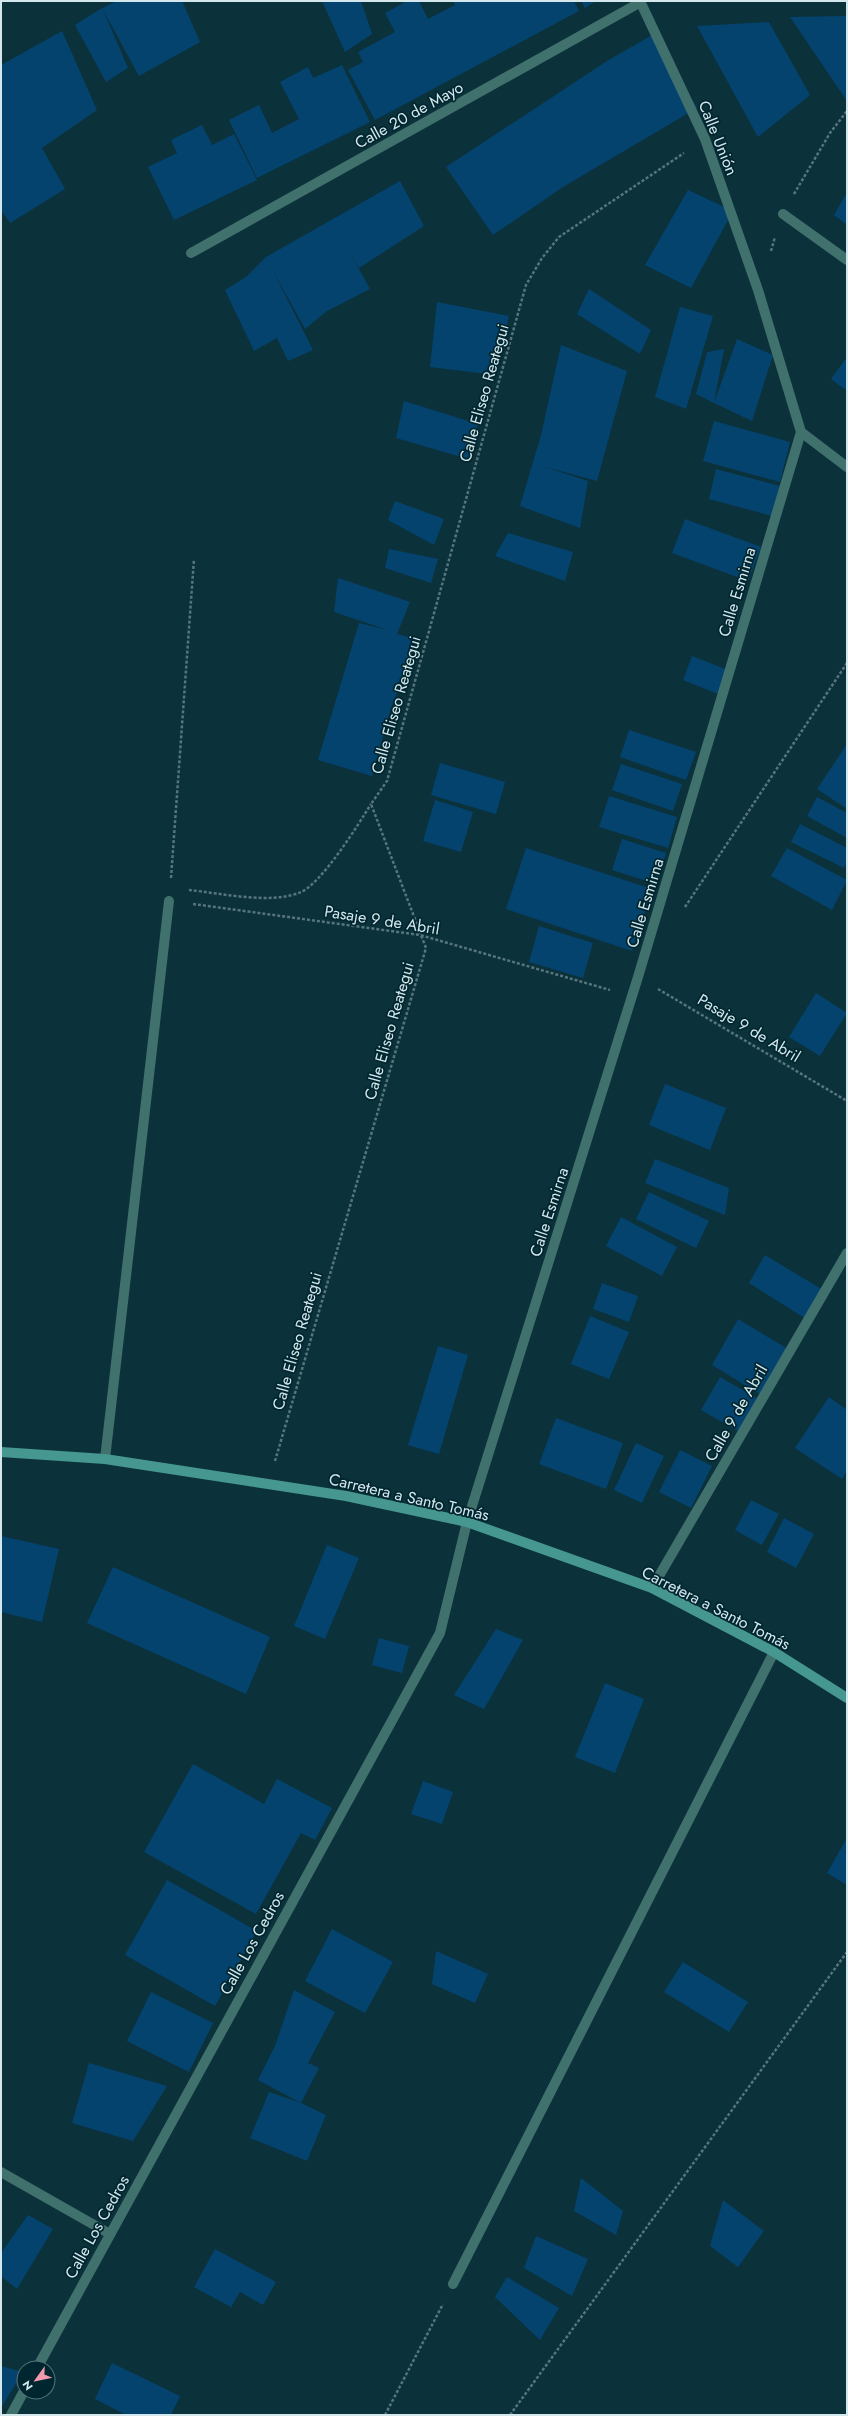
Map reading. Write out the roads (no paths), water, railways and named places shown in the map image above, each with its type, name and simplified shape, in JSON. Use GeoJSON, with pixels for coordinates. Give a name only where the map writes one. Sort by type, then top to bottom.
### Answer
{"type":"FeatureCollection","features":[{"type":"Feature","properties":{"kind":"street","name":"Calle Unión"},"geometry":{"type":"LineString","coordinates":[[640,2],[705,139],[758,290],[801,432]]}},
{"type":"Feature","properties":{"kind":"street","name":"Calle 20 de Mayo"},"geometry":{"type":"LineString","coordinates":[[191,253],[640,2]]}},
{"type":"Feature","properties":{"kind":"street"},"geometry":{"type":"LineString","coordinates":[[783,214],[847,260]]}},
{"type":"Feature","properties":{"kind":"street"},"geometry":{"type":"LineString","coordinates":[[801,432],[847,467]]}},
{"type":"Feature","properties":{"kind":"street","name":"Calle Esmirna"},"geometry":{"type":"LineString","coordinates":[[467,1522],[632,997],[801,432]]}},
{"type":"Feature","properties":{"kind":"street"},"geometry":{"type":"LineString","coordinates":[[105,1459],[170,901]]}},
{"type":"Feature","properties":{"kind":"street","name":"Calle 9 de Abril"},"geometry":{"type":"LineString","coordinates":[[652,1588],[847,1253]]}},
{"type":"Feature","properties":{"kind":"street","name":"Carretera a Santo Tomás"},"geometry":{"type":"LineString","coordinates":[[1,1452],[105,1459],[346,1496],[467,1522],[652,1588],[774,1652],[847,1698]]}},
{"type":"Feature","properties":{"kind":"street","name":"Calle Los Cedros"},"geometry":{"type":"LineString","coordinates":[[41,2360],[440,1633],[467,1522]]}},
{"type":"Feature","properties":{"kind":"street"},"geometry":{"type":"LineString","coordinates":[[453,2284],[774,1652]]}},
{"type":"Feature","properties":{"kind":"street"},"geometry":{"type":"LineString","coordinates":[[1,2172],[110,2234]]}},
{"type":"Feature","properties":{"kind":"street"},"geometry":{"type":"LineString","coordinates":[[11,2415],[19,2400]]}}]}
